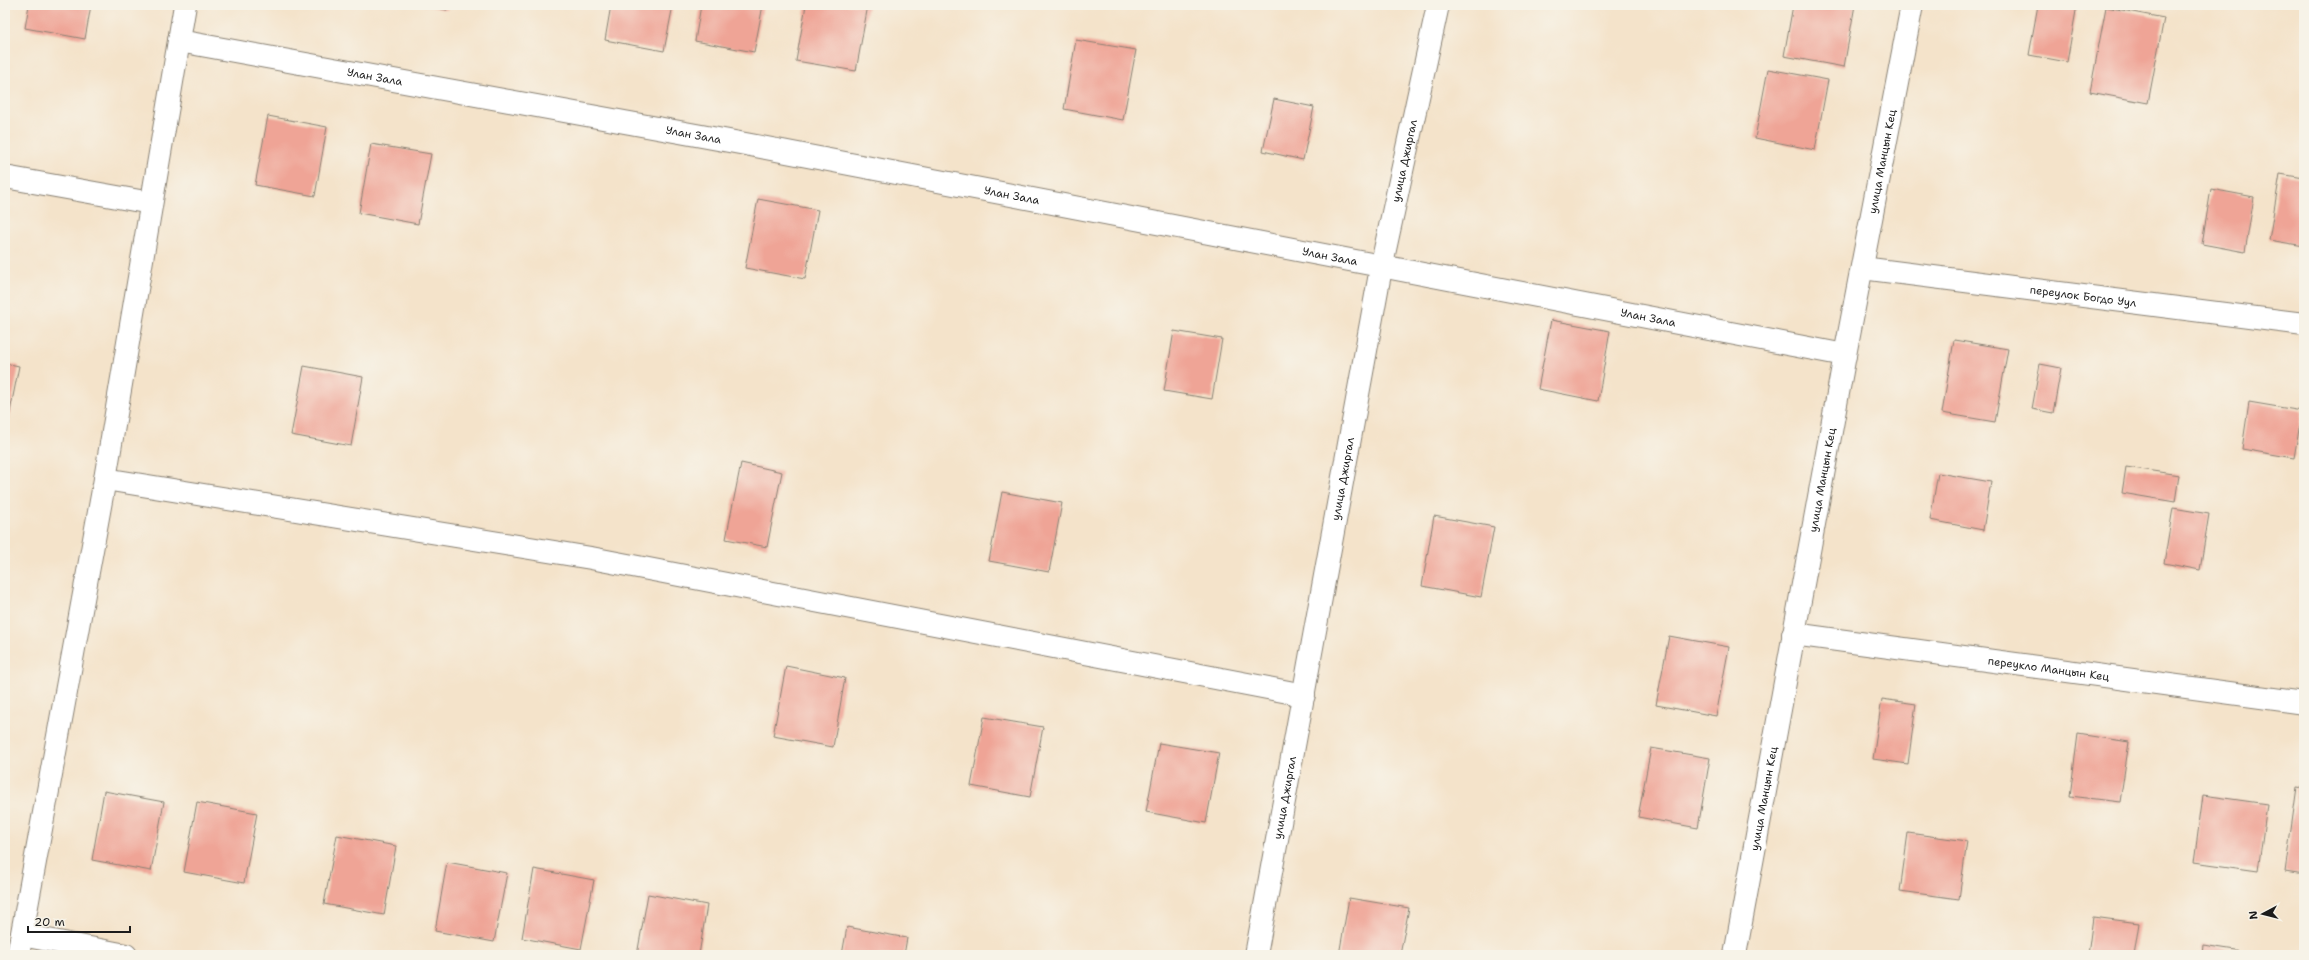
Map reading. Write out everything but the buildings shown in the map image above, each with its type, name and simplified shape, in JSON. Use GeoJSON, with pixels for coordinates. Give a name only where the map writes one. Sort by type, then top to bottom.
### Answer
{"type":"FeatureCollection","features":[{"type":"Feature","properties":{"kind":"street"},"geometry":{"type":"LineString","coordinates":[[126,955],[20,945],[105,479],[185,5]]}},
{"type":"Feature","properties":{"kind":"street","name":"улица Джиргал"},"geometry":{"type":"LineString","coordinates":[[1256,955],[1381,268],[1438,5]]}},
{"type":"Feature","properties":{"kind":"street","name":"улица Манцын Кец"},"geometry":{"type":"LineString","coordinates":[[1735,955],[1793,634],[1912,5]]}},
{"type":"Feature","properties":{"kind":"street","name":"Улан Зала"},"geometry":{"type":"LineString","coordinates":[[178,41],[740,144],[1381,268],[1845,355]]}},
{"type":"Feature","properties":{"kind":"street"},"geometry":{"type":"LineString","coordinates":[[5,177],[152,203]]}},
{"type":"Feature","properties":{"kind":"street","name":"переулок Богдо Уул"},"geometry":{"type":"LineString","coordinates":[[1862,268],[2304,324]]}},
{"type":"Feature","properties":{"kind":"street"},"geometry":{"type":"LineString","coordinates":[[105,479],[591,558],[1304,695]]}},
{"type":"Feature","properties":{"kind":"street","name":"переукло Манцын Кец"},"geometry":{"type":"LineString","coordinates":[[1793,634],[2304,703]]}}]}
